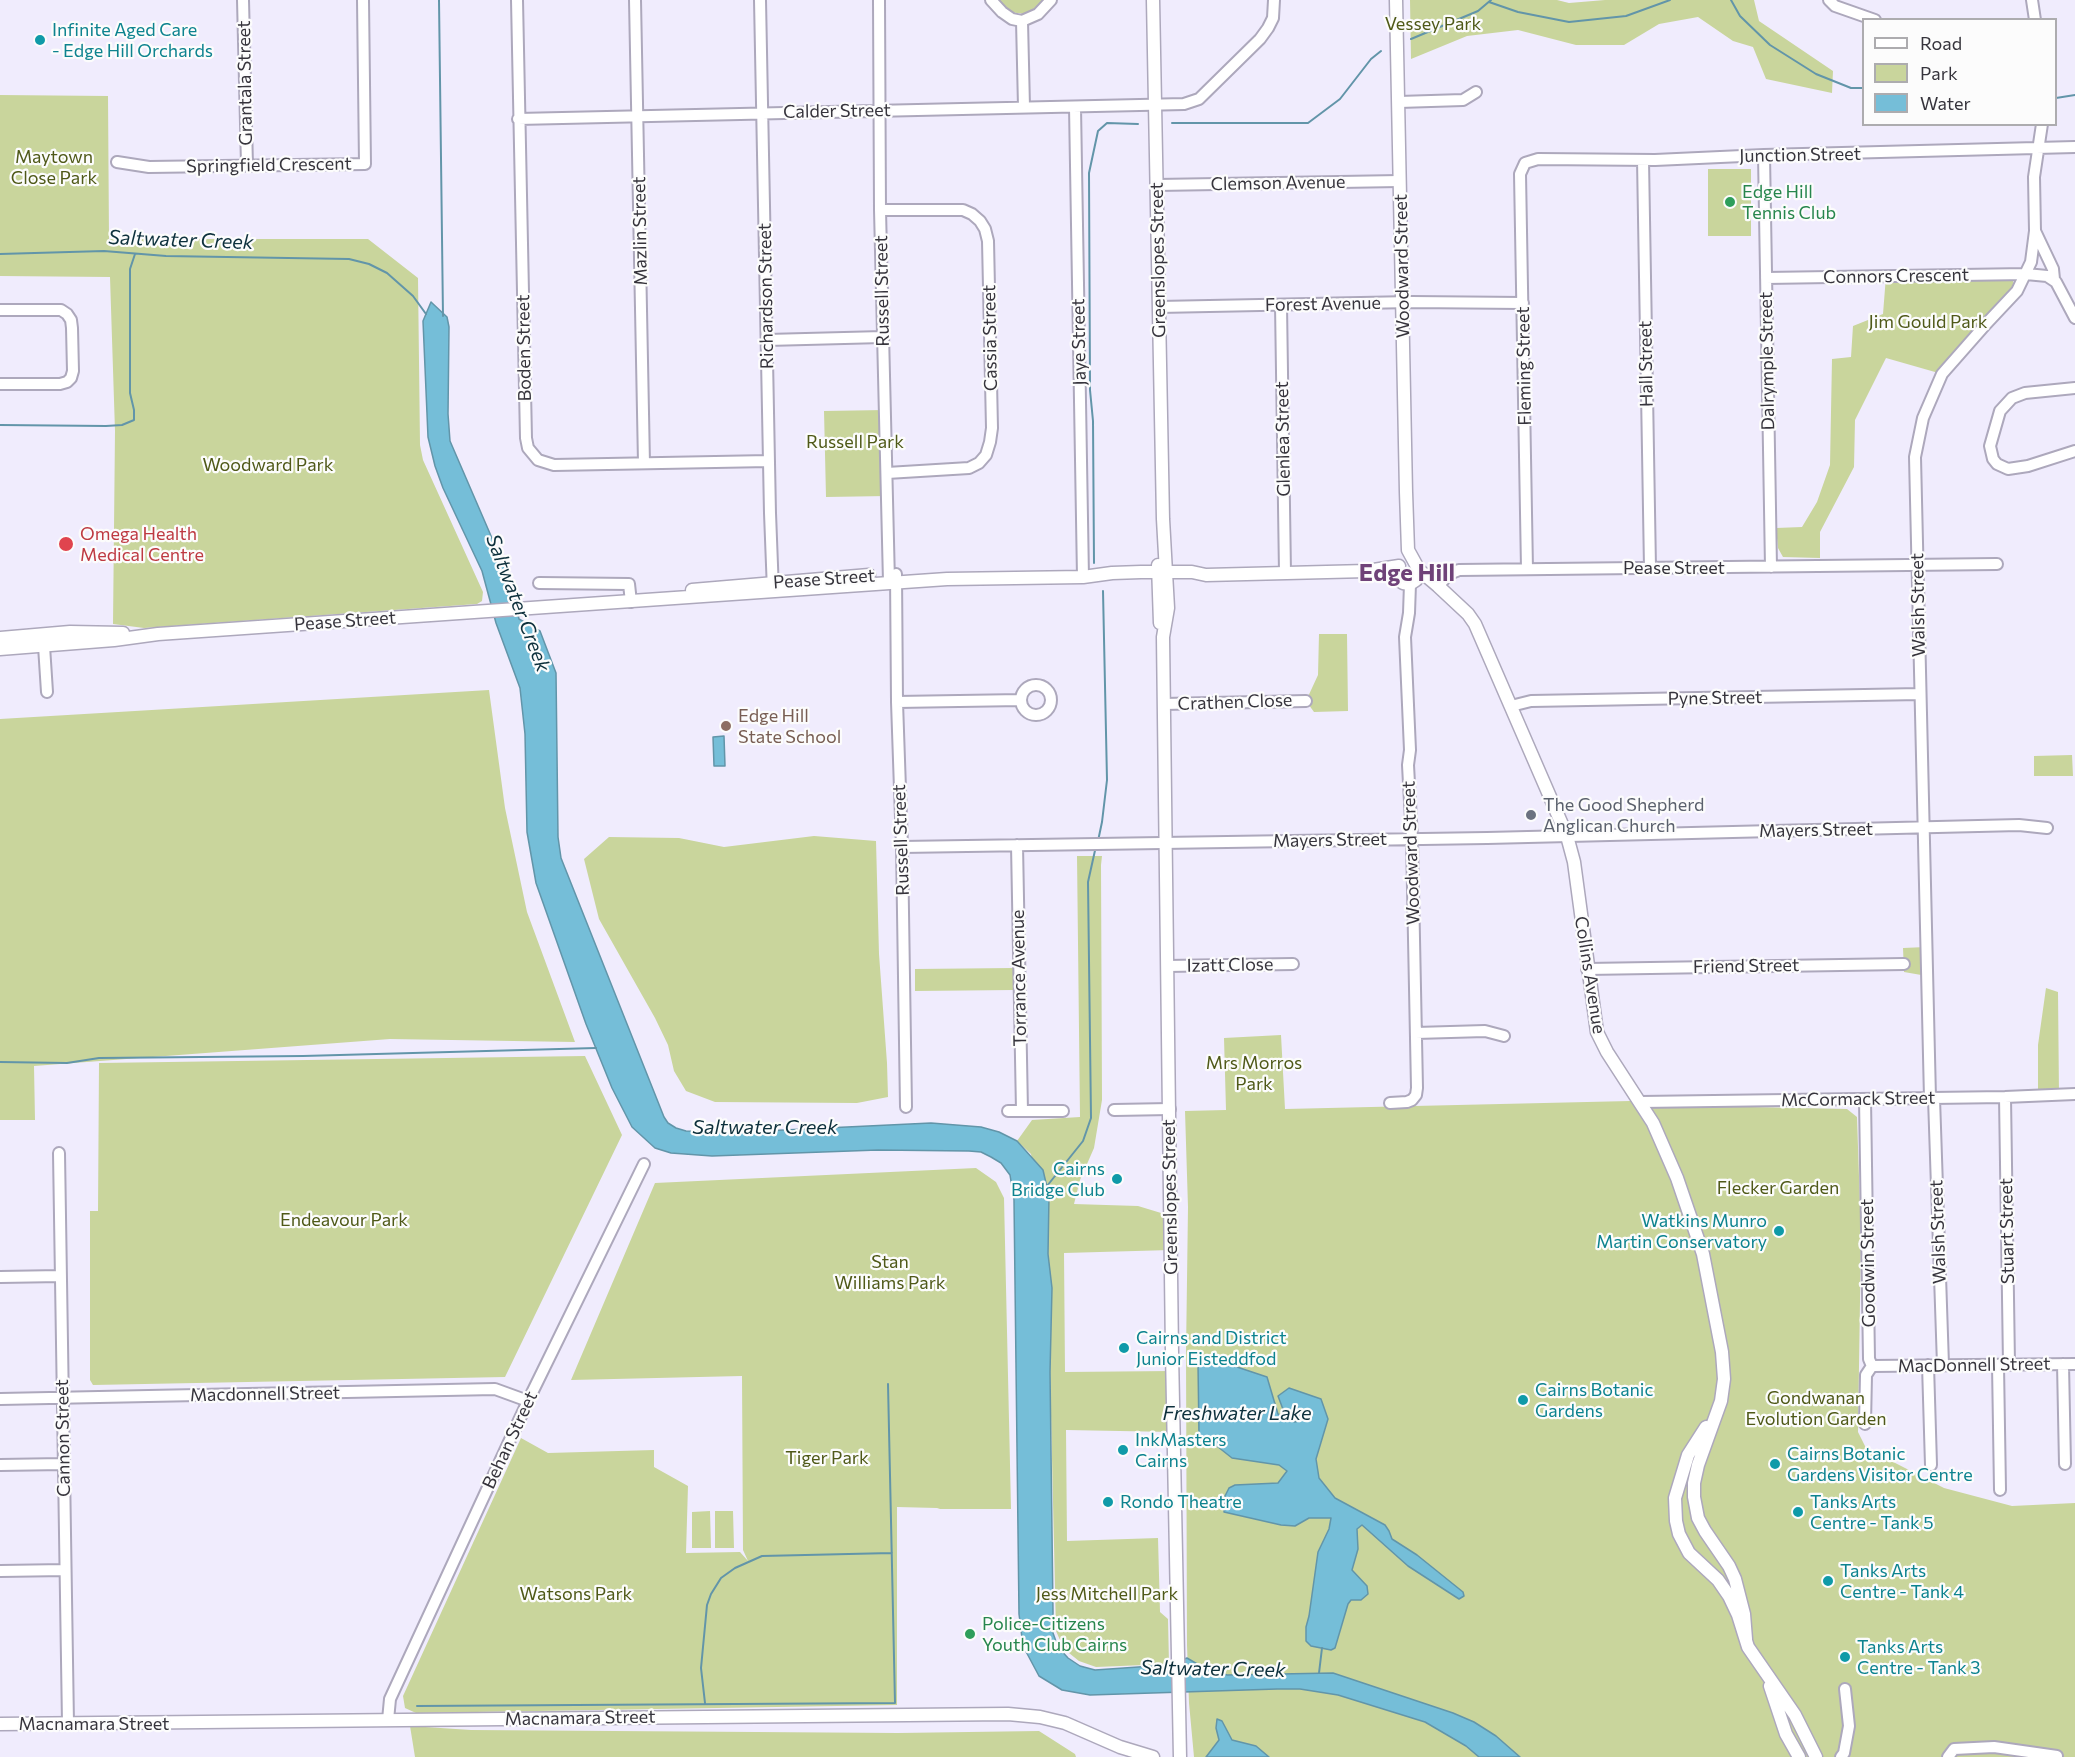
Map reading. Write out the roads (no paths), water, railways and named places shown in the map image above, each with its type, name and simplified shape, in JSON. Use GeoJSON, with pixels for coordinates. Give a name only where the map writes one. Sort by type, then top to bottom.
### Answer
{"type":"FeatureCollection","features":[{"type":"Feature","properties":{"kind":"street","name":"Grantala Street"},"geometry":{"type":"LineString","coordinates":[[243,0],[247,165]]}},
{"type":"Feature","properties":{"kind":"street","name":"Springfield Crescent"},"geometry":{"type":"LineString","coordinates":[[117,162],[149,167],[365,164],[363,0]]}},
{"type":"Feature","properties":{"kind":"street","name":"Boden Street"},"geometry":{"type":"LineString","coordinates":[[517,0],[528,448],[538,460],[554,465],[769,461]]}},
{"type":"Feature","properties":{"kind":"street","name":"Mazlin Street"},"geometry":{"type":"LineString","coordinates":[[635,0],[644,463]]}},
{"type":"Feature","properties":{"kind":"street","name":"Richardson Street"},"geometry":{"type":"LineString","coordinates":[[760,0],[773,587]]}},
{"type":"Feature","properties":{"kind":"street","name":"Russell Street"},"geometry":{"type":"LineString","coordinates":[[879,0],[883,337],[902,847],[906,1107]]}},
{"type":"Feature","properties":{"kind":"street"},"geometry":{"type":"LineString","coordinates":[[991,0],[1007,15],[1022,21],[1038,14],[1051,0]]}},
{"type":"Feature","properties":{"kind":"street","name":"Greenslopes Street"},"geometry":{"type":"LineString","coordinates":[[1153,0],[1163,519],[1160,624],[1163,637],[1167,843],[1180,1757]]}},
{"type":"Feature","properties":{"kind":"street","name":"Calder Street"},"geometry":{"type":"LineString","coordinates":[[519,119],[1184,104],[1199,99],[1268,28],[1273,18],[1274,0]]}},
{"type":"Feature","properties":{"kind":"street","name":"Woodward Street"},"geometry":{"type":"LineString","coordinates":[[1396,0],[1407,532],[1408,549],[1417,567]]}},
{"type":"Feature","properties":{"kind":"street"},"geometry":{"type":"LineString","coordinates":[[1829,0],[1835,6],[1869,18]]}},
{"type":"Feature","properties":{"kind":"street"},"geometry":{"type":"LineString","coordinates":[[2032,0],[2035,18]]}},
{"type":"Feature","properties":{"kind":"street"},"geometry":{"type":"LineString","coordinates":[[1022,21],[1024,107]]}},
{"type":"Feature","properties":{"kind":"street"},"geometry":{"type":"LineString","coordinates":[[1399,102],[1462,100],[1476,92]]}},
{"type":"Feature","properties":{"kind":"street","name":"Jaye Street"},"geometry":{"type":"LineString","coordinates":[[1075,107],[1083,577]]}},
{"type":"Feature","properties":{"kind":"street","name":"Walsh Street"},"geometry":{"type":"LineString","coordinates":[[1943,1365],[1923,828],[1915,457],[1923,418],[1942,374],[2017,291],[2026,274],[2033,252],[2034,177],[2042,126]]}},
{"type":"Feature","properties":{"kind":"street","name":"Junction Street"},"geometry":{"type":"LineString","coordinates":[[1525,164],[1538,159],[1642,160],[2075,147]]}},
{"type":"Feature","properties":{"kind":"street","name":"Dalrymple Street"},"geometry":{"type":"LineString","coordinates":[[1764,155],[1771,567]]}},
{"type":"Feature","properties":{"kind":"street","name":"Hall Street"},"geometry":{"type":"LineString","coordinates":[[1642,160],[1650,568]]}},
{"type":"Feature","properties":{"kind":"street","name":"Fleming Street"},"geometry":{"type":"LineString","coordinates":[[1525,164],[1520,174],[1527,569]]}},
{"type":"Feature","properties":{"kind":"street","name":"Clemson Avenue"},"geometry":{"type":"LineString","coordinates":[[1156,184],[1400,181]]}},
{"type":"Feature","properties":{"kind":"street","name":"Cassia Street"},"geometry":{"type":"LineString","coordinates":[[880,210],[952,209],[972,214],[985,228],[989,265],[992,428],[986,455],[979,463],[969,468],[887,473]]}},
{"type":"Feature","properties":{"kind":"street"},"geometry":{"type":"LineString","coordinates":[[2035,231],[2053,269],[2054,279],[2075,318]]}},
{"type":"Feature","properties":{"kind":"street","name":"Connors Crescent"},"geometry":{"type":"LineString","coordinates":[[1766,278],[2026,274],[2054,279]]}},
{"type":"Feature","properties":{"kind":"street","name":"Forest Avenue"},"geometry":{"type":"LineString","coordinates":[[1159,307],[1402,302],[1523,303]]}},
{"type":"Feature","properties":{"kind":"street","name":"Glenlea Street"},"geometry":{"type":"LineString","coordinates":[[1281,305],[1285,573]]}},
{"type":"Feature","properties":{"kind":"street"},"geometry":{"type":"LineString","coordinates":[[0,310],[61,310],[67,314],[72,327],[73,371],[71,378],[60,384],[0,384]]}},
{"type":"Feature","properties":{"kind":"street"},"geometry":{"type":"LineString","coordinates":[[766,340],[883,337]]}},
{"type":"Feature","properties":{"kind":"street"},"geometry":{"type":"LineString","coordinates":[[2075,388],[2025,393],[2012,398],[2000,411],[1990,446],[1997,464],[2008,469],[2028,466],[2075,451]]}},
{"type":"Feature","properties":{"kind":"street","name":"Woodward Street"},"geometry":{"type":"LineString","coordinates":[[1399,569],[1407,532]]}},
{"type":"Feature","properties":{"kind":"street"},"geometry":{"type":"LineString","coordinates":[[1412,583],[1418,577],[1417,567],[1407,561],[1399,569],[1403,583],[1438,586]]}},
{"type":"Feature","properties":{"kind":"street","name":"Pease Street"},"geometry":{"type":"LineString","coordinates":[[1438,586],[1449,574],[1459,570],[1997,564]]}},
{"type":"Feature","properties":{"kind":"street","name":"Collins Avenue"},"geometry":{"type":"LineString","coordinates":[[1417,567],[1468,614],[1474,624],[1567,837],[1574,862],[1594,1016],[1601,1042],[1641,1102],[1668,1156],[1703,1254],[1724,1362],[1723,1390],[1719,1407],[1695,1443],[1692,1464],[1694,1497],[1698,1518],[1705,1532],[1736,1579],[1744,1614],[1746,1639]]}},
{"type":"Feature","properties":{"kind":"street","name":"Pease Street"},"geometry":{"type":"LineString","coordinates":[[0,649],[114,640],[158,634],[532,608],[893,578],[1083,577],[1112,579],[1163,576],[1192,579],[1206,575],[1399,569]]}},
{"type":"Feature","properties":{"kind":"street"},"geometry":{"type":"LineString","coordinates":[[539,583],[628,584],[630,599]]}},
{"type":"Feature","properties":{"kind":"street","name":"Woodward Street"},"geometry":{"type":"LineString","coordinates":[[1390,1103],[1407,1102],[1416,1095],[1412,839],[1408,765],[1410,750],[1405,637],[1410,613],[1412,583]]}},
{"type":"Feature","properties":{"kind":"street","name":"Pease Street"},"geometry":{"type":"LineString","coordinates":[[0,638],[70,632],[158,634]]}},
{"type":"Feature","properties":{"kind":"street"},"geometry":{"type":"LineString","coordinates":[[44,646],[47,692]]}},
{"type":"Feature","properties":{"kind":"street","name":"Pyne Street"},"geometry":{"type":"LineString","coordinates":[[1511,706],[1531,701],[1920,694]]}},
{"type":"Feature","properties":{"kind":"street"},"geometry":{"type":"LineString","coordinates":[[897,702],[1021,699]]}},
{"type":"Feature","properties":{"kind":"street","name":"Crathen Close"},"geometry":{"type":"LineString","coordinates":[[1164,704],[1306,701]]}},
{"type":"Feature","properties":{"kind":"street","name":"Mayers Street"},"geometry":{"type":"LineString","coordinates":[[902,847],[1567,837],[2019,825],[2047,828]]}},
{"type":"Feature","properties":{"kind":"street","name":"Torrance Avenue"},"geometry":{"type":"LineString","coordinates":[[1017,845],[1022,1111]]}},
{"type":"Feature","properties":{"kind":"street","name":"Izatt Close"},"geometry":{"type":"LineString","coordinates":[[1167,966],[1293,964]]}},
{"type":"Feature","properties":{"kind":"street","name":"Friend Street"},"geometry":{"type":"LineString","coordinates":[[1587,969],[1904,964]]}},
{"type":"Feature","properties":{"kind":"street"},"geometry":{"type":"LineString","coordinates":[[1416,1034],[1485,1031],[1504,1036]]}},
{"type":"Feature","properties":{"kind":"street","name":"McCormack Street"},"geometry":{"type":"LineString","coordinates":[[1641,1102],[2005,1098],[2075,1094]]}},
{"type":"Feature","properties":{"kind":"street","name":"Stuart Street"},"geometry":{"type":"LineString","coordinates":[[2005,1098],[2009,1365]]}},
{"type":"Feature","properties":{"kind":"street","name":"Goodwin Street"},"geometry":{"type":"LineString","coordinates":[[1865,1099],[1869,1359],[1872,1366],[1866,1375],[1865,1424]]}},
{"type":"Feature","properties":{"kind":"street"},"geometry":{"type":"LineString","coordinates":[[1114,1110],[1170,1109]]}},
{"type":"Feature","properties":{"kind":"street"},"geometry":{"type":"LineString","coordinates":[[1008,1112],[1064,1111]]}},
{"type":"Feature","properties":{"kind":"street","name":"Cannon Street"},"geometry":{"type":"LineString","coordinates":[[59,1153],[68,1723]]}},
{"type":"Feature","properties":{"kind":"street","name":"Behan Street"},"geometry":{"type":"LineString","coordinates":[[388,1720],[390,1699],[528,1401],[644,1164]]}},
{"type":"Feature","properties":{"kind":"street"},"geometry":{"type":"LineString","coordinates":[[0,1277],[61,1276]]}},
{"type":"Feature","properties":{"kind":"street"},"geometry":{"type":"LineString","coordinates":[[2065,1464],[2069,1364]]}},
{"type":"Feature","properties":{"kind":"street","name":"MacDonnell Street"},"geometry":{"type":"LineString","coordinates":[[1872,1366],[2069,1364]]}},
{"type":"Feature","properties":{"kind":"street"},"geometry":{"type":"LineString","coordinates":[[1928,1365],[1931,1465]]}},
{"type":"Feature","properties":{"kind":"street"},"geometry":{"type":"LineString","coordinates":[[1998,1365],[2001,1490]]}},
{"type":"Feature","properties":{"kind":"street","name":"Macdonnell Street"},"geometry":{"type":"LineString","coordinates":[[0,1399],[495,1389],[528,1401]]}},
{"type":"Feature","properties":{"kind":"street"},"geometry":{"type":"LineString","coordinates":[[0,1465],[63,1464]]}},
{"type":"Feature","properties":{"kind":"street","name":"Collins Avenue"},"geometry":{"type":"LineString","coordinates":[[1692,1464],[1676,1498],[1676,1521],[1679,1534],[1689,1553],[1718,1580],[1729,1596],[1748,1647],[1795,1714],[1816,1757]]}},
{"type":"Feature","properties":{"kind":"street"},"geometry":{"type":"LineString","coordinates":[[0,1571],[65,1570]]}},
{"type":"Feature","properties":{"kind":"street","name":"Collins Avenue"},"geometry":{"type":"LineString","coordinates":[[1763,1668],[1786,1734],[1799,1757]]}},
{"type":"Feature","properties":{"kind":"street"},"geometry":{"type":"LineString","coordinates":[[1841,1757],[1844,1753],[1849,1726],[1845,1689]]}},
{"type":"Feature","properties":{"kind":"street","name":"Macnamara Street"},"geometry":{"type":"LineString","coordinates":[[0,1724],[1017,1715],[1040,1717],[1065,1723],[1120,1747],[1153,1757]]}},
{"type":"Feature","properties":{"kind":"street"},"geometry":{"type":"LineString","coordinates":[[1948,1757],[1954,1749],[1994,1747],[2057,1756]]}},
{"type":"Feature","properties":{"kind":"water"},"geometry":{"type":"Polygon","coordinates":[[[431,302],[447,317],[449,327],[450,441],[517,596],[515,601],[519,619],[540,631],[556,673],[558,837],[561,858],[668,1123],[686,1131],[742,1132],[931,1123],[981,1127],[999,1132],[1017,1141],[1043,1170],[1049,1196],[1048,1254],[1052,1288],[1050,1372],[1053,1633],[1058,1647],[1080,1666],[1095,1670],[1167,1665],[1187,1658],[1227,1675],[1333,1673],[1474,1722],[1496,1736],[1520,1757],[1479,1757],[1466,1746],[1425,1722],[1338,1695],[1300,1689],[1277,1689],[1090,1695],[1062,1690],[1039,1676],[1023,1646],[1019,1614],[1014,1200],[1010,1175],[1001,1163],[991,1157],[981,1152],[969,1151],[878,1150],[712,1156],[671,1153],[655,1148],[632,1127],[612,1088],[586,1024],[536,883],[527,832],[525,734],[520,688],[496,623],[482,571],[443,488],[428,437],[423,321],[431,302]]]}},
{"type":"Feature","properties":{"kind":"water"},"geometry":{"type":"Polygon","coordinates":[[[724,736],[725,766],[714,766],[713,737],[724,736]]]}},
{"type":"Feature","properties":{"kind":"water","name":"Freshwater Lake"},"geometry":{"type":"Polygon","coordinates":[[[1216,1360],[1267,1377],[1278,1414],[1295,1422],[1299,1418],[1284,1412],[1278,1396],[1289,1388],[1321,1399],[1328,1419],[1316,1459],[1319,1478],[1335,1498],[1385,1525],[1392,1539],[1417,1555],[1463,1592],[1464,1596],[1459,1599],[1408,1566],[1362,1525],[1357,1529],[1358,1549],[1352,1570],[1367,1586],[1368,1594],[1361,1600],[1351,1600],[1348,1604],[1335,1648],[1331,1650],[1311,1646],[1306,1641],[1306,1627],[1318,1552],[1329,1529],[1331,1518],[1309,1518],[1295,1526],[1224,1512],[1225,1496],[1229,1488],[1235,1485],[1278,1483],[1287,1471],[1279,1465],[1232,1458],[1213,1443],[1199,1436],[1198,1363],[1216,1360]]]}},
{"type":"Feature","properties":{"kind":"water"},"geometry":{"type":"Polygon","coordinates":[[[1217,1719],[1222,1721],[1232,1740],[1256,1746],[1269,1757],[1206,1757],[1219,1740],[1216,1728],[1217,1719]]]}},
{"type":"Feature","properties":{"kind":"waterway"},"geometry":{"type":"LineString","coordinates":[[439,0],[443,316]]}},
{"type":"Feature","properties":{"kind":"waterway"},"geometry":{"type":"LineString","coordinates":[[1411,39],[1478,11],[1491,0]]}},
{"type":"Feature","properties":{"kind":"waterway"},"geometry":{"type":"LineString","coordinates":[[1489,2],[1518,12],[1569,22],[1626,16],[1670,0]]}},
{"type":"Feature","properties":{"kind":"waterway"},"geometry":{"type":"LineString","coordinates":[[1731,0],[1740,16],[1770,45],[1816,74],[1851,88],[1862,88]]}},
{"type":"Feature","properties":{"kind":"waterway"},"geometry":{"type":"LineString","coordinates":[[1172,123],[1308,123],[1340,99],[1371,59],[1381,51]]}},
{"type":"Feature","properties":{"kind":"waterway"},"geometry":{"type":"LineString","coordinates":[[2057,98],[2075,95]]}},
{"type":"Feature","properties":{"kind":"waterway"},"geometry":{"type":"LineString","coordinates":[[1094,563],[1089,173],[1098,131],[1107,123],[1138,124]]}},
{"type":"Feature","properties":{"kind":"waterway","name":"Saltwater Creek"},"geometry":{"type":"LineString","coordinates":[[0,254],[104,251],[166,256],[349,259],[369,264],[387,273],[413,296],[426,314]]}},
{"type":"Feature","properties":{"kind":"waterway"},"geometry":{"type":"LineString","coordinates":[[0,425],[106,426],[122,425],[134,420],[130,393],[130,269],[135,254]]}},
{"type":"Feature","properties":{"kind":"waterway"},"geometry":{"type":"LineString","coordinates":[[1098,841],[1107,780],[1103,591]]}},
{"type":"Feature","properties":{"kind":"waterway"},"geometry":{"type":"LineString","coordinates":[[1047,1186],[1083,1141],[1091,1118],[1088,882],[1096,846]]}},
{"type":"Feature","properties":{"kind":"waterway"},"geometry":{"type":"LineString","coordinates":[[0,1062],[67,1063],[99,1058],[303,1056],[596,1048]]}},
{"type":"Feature","properties":{"kind":"waterway"},"geometry":{"type":"LineString","coordinates":[[417,1706],[895,1703],[888,1384]]}},
{"type":"Feature","properties":{"kind":"waterway"},"geometry":{"type":"LineString","coordinates":[[705,1703],[701,1668],[707,1605],[721,1578],[735,1568],[762,1556],[892,1553]]}},
{"type":"Feature","properties":{"kind":"waterway"},"geometry":{"type":"LineString","coordinates":[[1319,1673],[1322,1648]]}},
{"type":"Feature","properties":{"kind":"place","name":"Infinite Aged Care - Edge Hill Orchards"},"geometry":{"type":"Point","coordinates":[40,40]}},
{"type":"Feature","properties":{"kind":"place","name":"Edge Hill Tennis Club"},"geometry":{"type":"Point","coordinates":[1730,202]}},
{"type":"Feature","properties":{"kind":"place","name":"Omega Health Medical Centre"},"geometry":{"type":"Point","coordinates":[66,544]}},
{"type":"Feature","properties":{"kind":"place","name":"Edge Hill State School"},"geometry":{"type":"Point","coordinates":[726,726]}},
{"type":"Feature","properties":{"kind":"place","name":"The Good Shepherd Anglican Church"},"geometry":{"type":"Point","coordinates":[1531,815]}},
{"type":"Feature","properties":{"kind":"place","name":"Cairns Bridge Club"},"geometry":{"type":"Point","coordinates":[1117,1179]}},
{"type":"Feature","properties":{"kind":"place","name":"Watkins Munro Martin Conservatory"},"geometry":{"type":"Point","coordinates":[1779,1231]}},
{"type":"Feature","properties":{"kind":"place","name":"Cairns and District Junior Eisteddfod"},"geometry":{"type":"Point","coordinates":[1124,1348]}},
{"type":"Feature","properties":{"kind":"place","name":"Cairns Botanic Gardens"},"geometry":{"type":"Point","coordinates":[1523,1400]}},
{"type":"Feature","properties":{"kind":"place","name":"InkMasters Cairns"},"geometry":{"type":"Point","coordinates":[1123,1450]}},
{"type":"Feature","properties":{"kind":"place","name":"Cairns Botanic Gardens Visitor Centre"},"geometry":{"type":"Point","coordinates":[1775,1464]}},
{"type":"Feature","properties":{"kind":"place","name":"Rondo Theatre"},"geometry":{"type":"Point","coordinates":[1108,1502]}},
{"type":"Feature","properties":{"kind":"place","name":"Tanks Arts Centre - Tank 5"},"geometry":{"type":"Point","coordinates":[1798,1512]}},
{"type":"Feature","properties":{"kind":"place","name":"Tanks Arts Centre - Tank 4"},"geometry":{"type":"Point","coordinates":[1828,1581]}},
{"type":"Feature","properties":{"kind":"place","name":"Police-Citizens Youth Club Cairns"},"geometry":{"type":"Point","coordinates":[970,1634]}},
{"type":"Feature","properties":{"kind":"place","name":"Tanks Arts Centre - Tank 3"},"geometry":{"type":"Point","coordinates":[1845,1657]}},
{"type":"Feature","properties":{"kind":"district","name":"Edge Hill"},"geometry":{"type":"Point","coordinates":[1407,573]}},
{"type":"Feature","properties":{"kind":"park label","name":"Vessey Park"},"geometry":{"type":"Point","coordinates":[1433,24]}},
{"type":"Feature","properties":{"kind":"park label","name":"Maytown Close Park"},"geometry":{"type":"Point","coordinates":[54,167]}},
{"type":"Feature","properties":{"kind":"park label","name":"Jim Gould Park"},"geometry":{"type":"Point","coordinates":[1928,322]}},
{"type":"Feature","properties":{"kind":"park label","name":"Russell Park"},"geometry":{"type":"Point","coordinates":[855,442]}},
{"type":"Feature","properties":{"kind":"park label","name":"Woodward Park"},"geometry":{"type":"Point","coordinates":[268,465]}},
{"type":"Feature","properties":{"kind":"park label","name":"Mrs Morros Park"},"geometry":{"type":"Point","coordinates":[1254,1073]}},
{"type":"Feature","properties":{"kind":"park label","name":"Flecker Garden"},"geometry":{"type":"Point","coordinates":[1778,1188]}},
{"type":"Feature","properties":{"kind":"park label","name":"Endeavour Park"},"geometry":{"type":"Point","coordinates":[344,1220]}},
{"type":"Feature","properties":{"kind":"park label","name":"Stan Williams Park"},"geometry":{"type":"Point","coordinates":[890,1272]}},
{"type":"Feature","properties":{"kind":"park label","name":"Gondwanan Evolution Garden"},"geometry":{"type":"Point","coordinates":[1816,1408]}},
{"type":"Feature","properties":{"kind":"park label","name":"Tiger Park"},"geometry":{"type":"Point","coordinates":[827,1458]}},
{"type":"Feature","properties":{"kind":"park label","name":"Watsons Park"},"geometry":{"type":"Point","coordinates":[576,1594]}},
{"type":"Feature","properties":{"kind":"park label","name":"Jess Mitchell Park"},"geometry":{"type":"Point","coordinates":[1107,1594]}}]}
